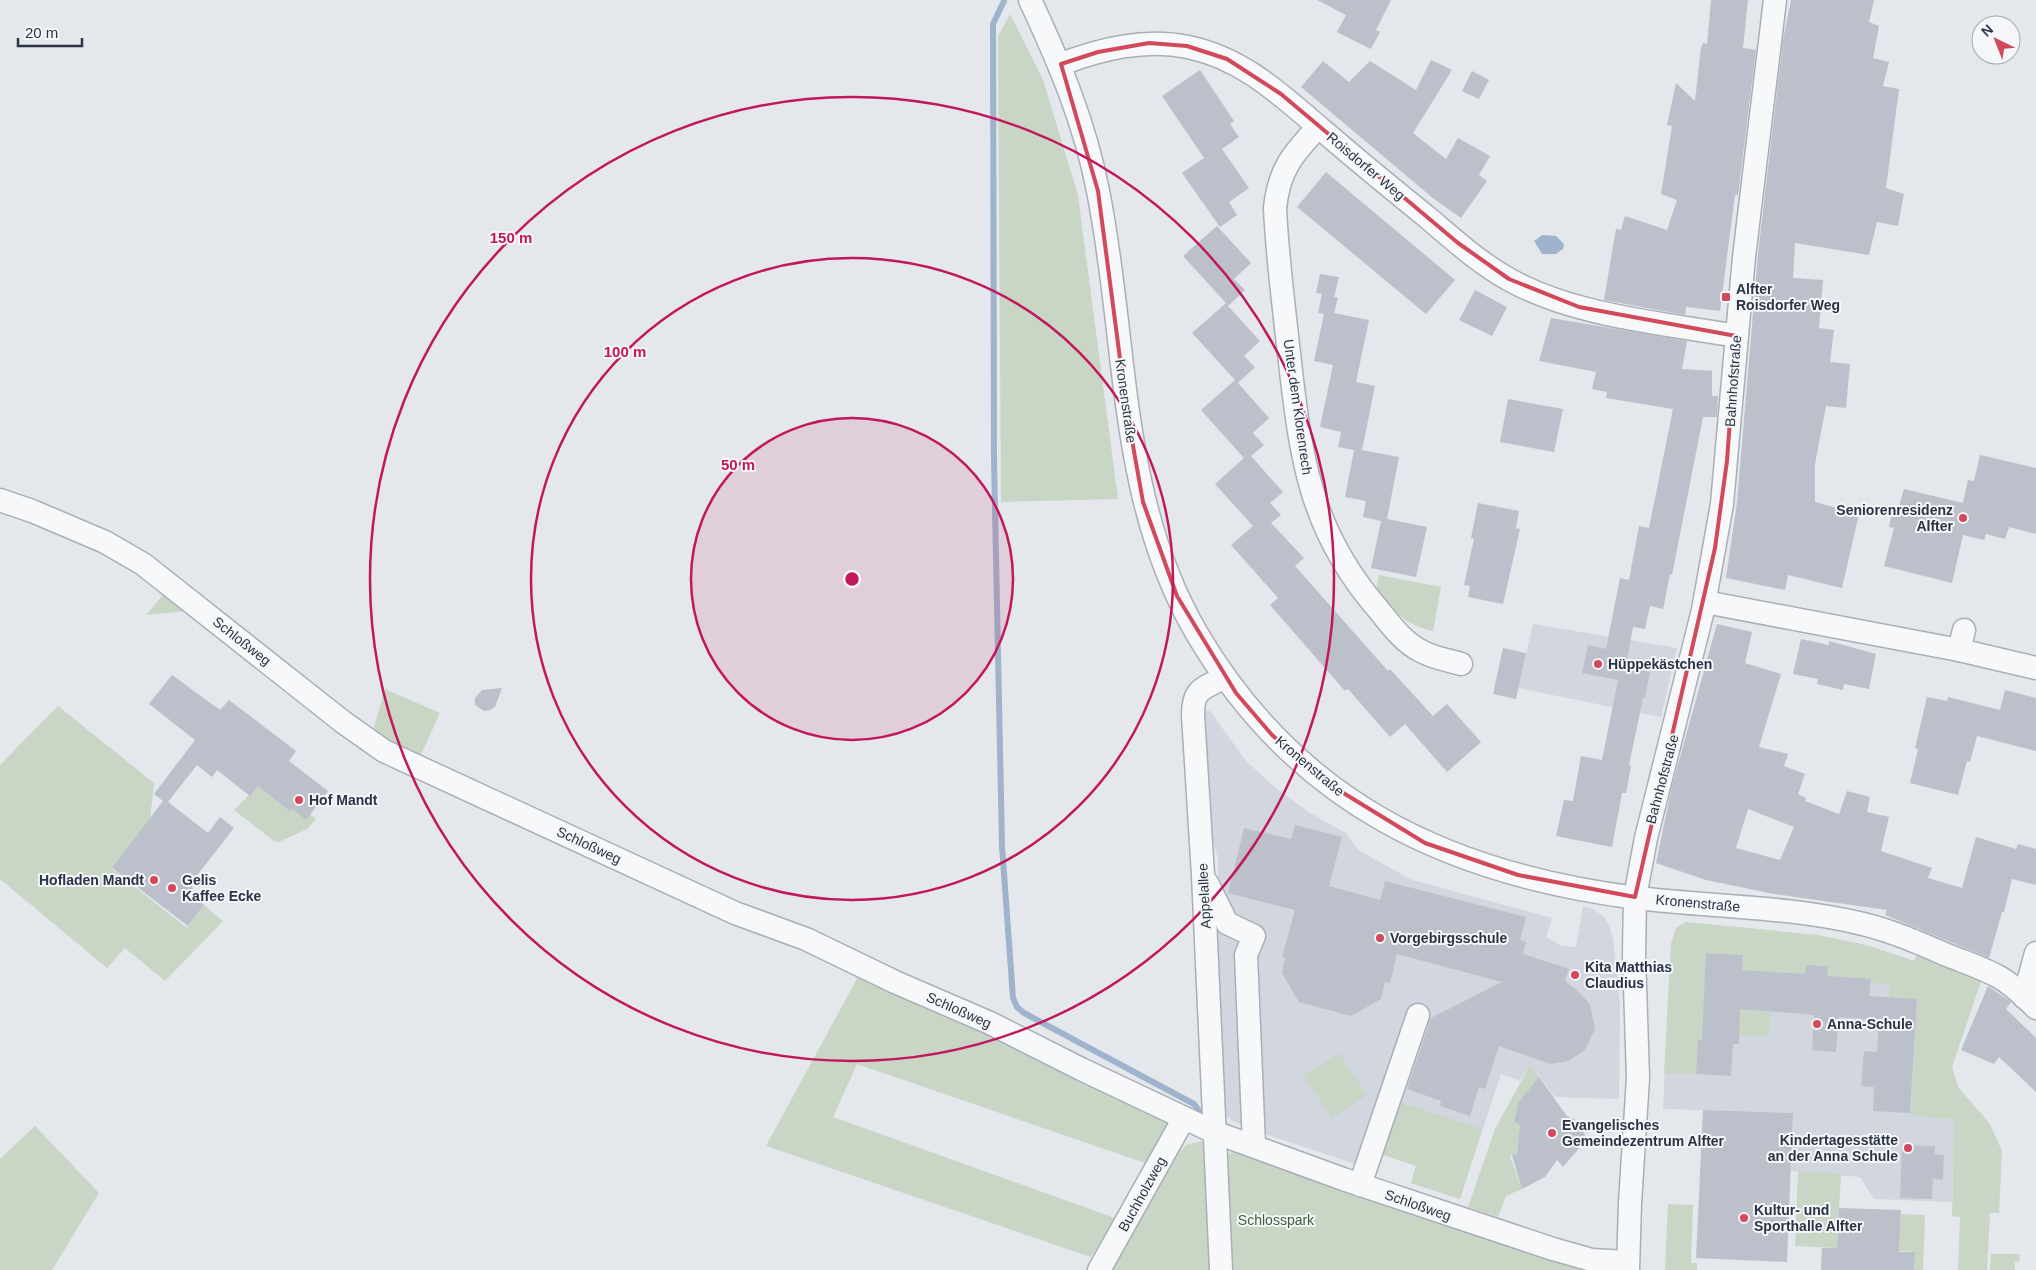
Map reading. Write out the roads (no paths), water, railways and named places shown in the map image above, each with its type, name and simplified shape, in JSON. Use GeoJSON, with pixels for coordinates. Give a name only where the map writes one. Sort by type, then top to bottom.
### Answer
{"type":"FeatureCollection","features":[{"type":"Feature","properties":{"kind":"street"},"geometry":{"type":"LineString","coordinates":[[1030,0],[1061,64]]}},
{"type":"Feature","properties":{"kind":"street","name":"Bahnhofstraße"},"geometry":{"type":"LineString","coordinates":[[1627,1266],[1638,1078],[1634,954],[1635,897],[1646,838],[1670,751],[1705,602],[1715,548],[1727,460],[1736,336],[1774,3]]}},
{"type":"Feature","properties":{"kind":"street","name":"Roisdorfer Weg"},"geometry":{"type":"LineString","coordinates":[[1061,64],[1098,52],[1130,45],[1162,43],[1199,49],[1227,59],[1250,72],[1281,94],[1463,248],[1497,272],[1524,287],[1580,307],[1736,336]]}},
{"type":"Feature","properties":{"kind":"street","name":"Kronenstraße"},"geometry":{"type":"LineString","coordinates":[[1061,64],[1084,134],[1098,191],[1109,261],[1127,412],[1144,502],[1156,542],[1178,596],[1195,630],[1225,677],[1255,716],[1293,754],[1345,796],[1408,835],[1443,851],[1518,875],[1635,897],[1747,907],[1867,925],[1914,941],[1996,975],[2030,1003]]}},
{"type":"Feature","properties":{"kind":"street","name":"Unter dem Klorenrech"},"geometry":{"type":"LineString","coordinates":[[1318,127],[1290,157],[1277,188],[1275,208],[1295,402],[1302,455],[1309,484],[1325,530],[1337,554],[1374,606],[1399,633],[1421,651],[1461,664]]}},
{"type":"Feature","properties":{"kind":"street","name":"Schloßweg"},"geometry":{"type":"LineString","coordinates":[[0,500],[105,542],[143,564],[343,722],[384,751],[735,913],[806,939],[895,982],[990,1023],[1214,1132],[1360,1185],[1578,1257],[1627,1266]]}},
{"type":"Feature","properties":{"kind":"street"},"geometry":{"type":"LineString","coordinates":[[1705,602],[1961,640],[2036,668]]}},
{"type":"Feature","properties":{"kind":"street","name":"Appelallee"},"geometry":{"type":"LineString","coordinates":[[1214,1132],[1203,875],[1193,702],[1199,690],[1225,677]]}},
{"type":"Feature","properties":{"kind":"street"},"geometry":{"type":"LineString","coordinates":[[1203,875],[1227,923],[1254,936],[1246,955],[1254,1146]]}},
{"type":"Feature","properties":{"kind":"street","name":"Kronenstraße"},"geometry":{"type":"LineString","coordinates":[[2030,1003],[2036,953]]}},
{"type":"Feature","properties":{"kind":"street"},"geometry":{"type":"LineString","coordinates":[[1360,1185],[1418,1015]]}},
{"type":"Feature","properties":{"kind":"street","name":"Buchholzweg"},"geometry":{"type":"LineString","coordinates":[[1099,1270],[1184,1118]]}},
{"type":"Feature","properties":{"kind":"street"},"geometry":{"type":"LineString","coordinates":[[1214,1132],[1221,1270]]}},
{"type":"Feature","properties":{"kind":"water"},"geometry":{"type":"Polygon","coordinates":[[[1542,235],[1556,236],[1564,244],[1563,249],[1556,254],[1542,254],[1534,241],[1542,235]]]}},
{"type":"Feature","properties":{"kind":"waterway"},"geometry":{"type":"LineString","coordinates":[[1004,1],[993,24],[994,460],[1002,846],[1013,998],[1017,1007],[1024,1013],[1194,1104],[1200,1112]]}},
{"type":"Feature","properties":{"kind":"place","name":"Alfter Roisdorfer Weg"},"geometry":{"type":"Point","coordinates":[1726,297]}},
{"type":"Feature","properties":{"kind":"place","name":"Seniorenresidenz Alfter"},"geometry":{"type":"Point","coordinates":[1963,518]}},
{"type":"Feature","properties":{"kind":"place","name":"Hüppekästchen"},"geometry":{"type":"Point","coordinates":[1598,664]}},
{"type":"Feature","properties":{"kind":"place","name":"Hof Mandt"},"geometry":{"type":"Point","coordinates":[299,800]}},
{"type":"Feature","properties":{"kind":"place","name":"Hofladen Mandt"},"geometry":{"type":"Point","coordinates":[154,880]}},
{"type":"Feature","properties":{"kind":"place","name":"Gelis Kaffee Ecke"},"geometry":{"type":"Point","coordinates":[172,888]}},
{"type":"Feature","properties":{"kind":"place","name":"Vorgebirgsschule"},"geometry":{"type":"Point","coordinates":[1380,938]}},
{"type":"Feature","properties":{"kind":"place","name":"Kita Matthias Claudius"},"geometry":{"type":"Point","coordinates":[1575,975]}},
{"type":"Feature","properties":{"kind":"place","name":"Anna-Schule"},"geometry":{"type":"Point","coordinates":[1817,1024]}},
{"type":"Feature","properties":{"kind":"place","name":"Evangelisches Gemeindezentrum Alfter"},"geometry":{"type":"Point","coordinates":[1552,1133]}},
{"type":"Feature","properties":{"kind":"place","name":"Kindertagesstätte an der Anna Schule"},"geometry":{"type":"Point","coordinates":[1908,1148]}},
{"type":"Feature","properties":{"kind":"place","name":"Kultur- und Sporthalle Alfter"},"geometry":{"type":"Point","coordinates":[1744,1218]}},
{"type":"Feature","properties":{"kind":"park label","name":"Schlosspark"},"geometry":{"type":"Point","coordinates":[1276,1220]}}]}
